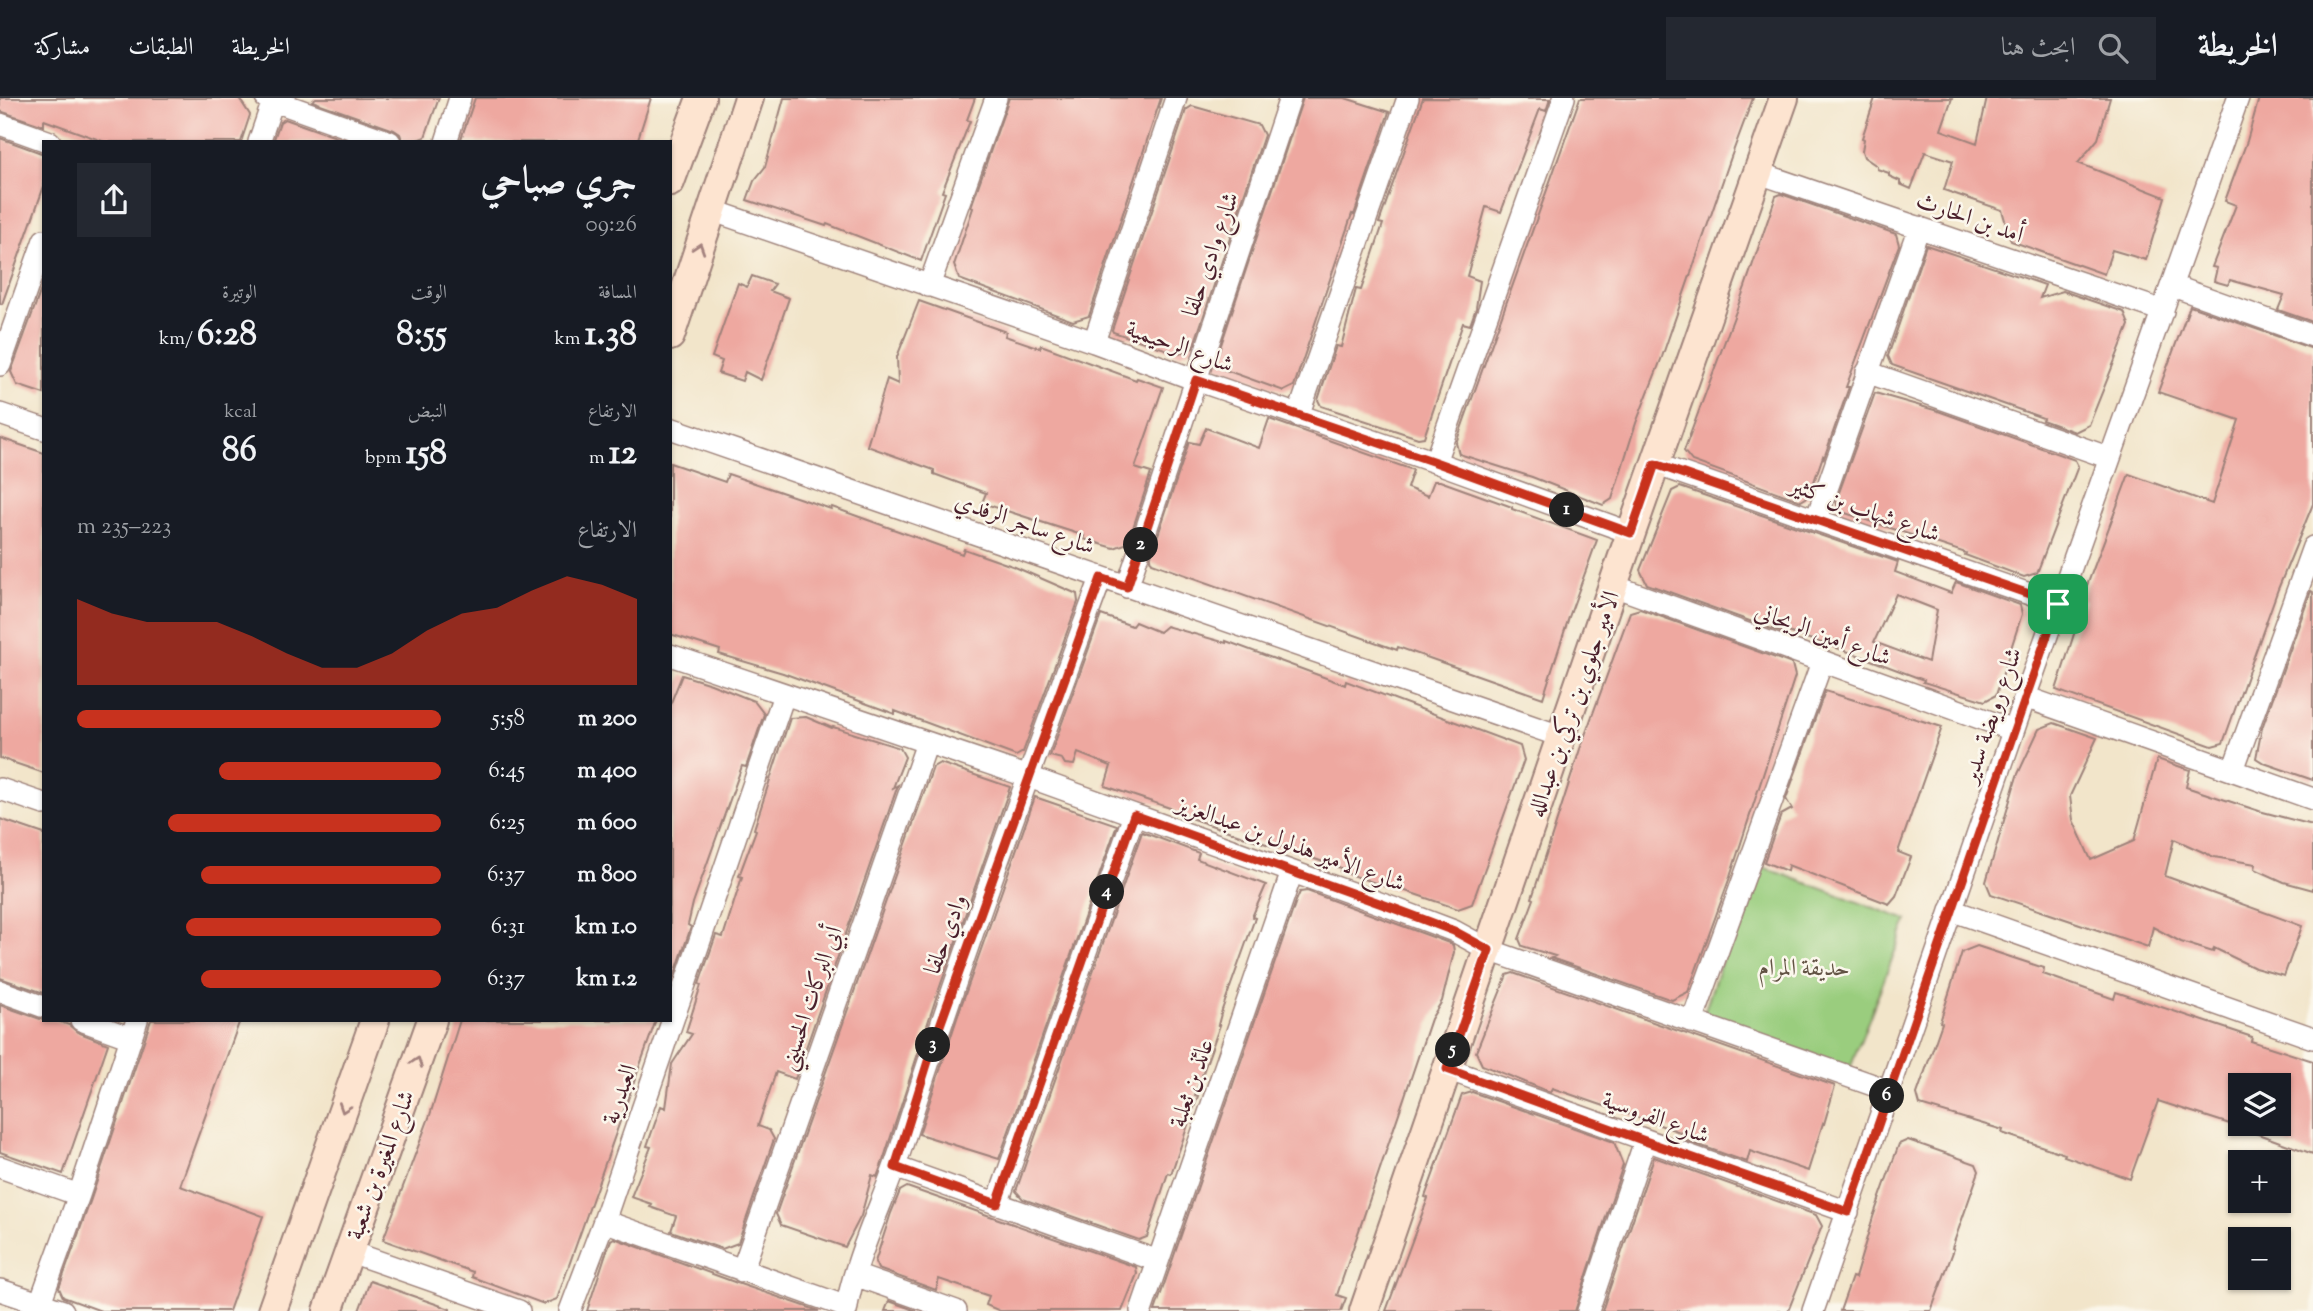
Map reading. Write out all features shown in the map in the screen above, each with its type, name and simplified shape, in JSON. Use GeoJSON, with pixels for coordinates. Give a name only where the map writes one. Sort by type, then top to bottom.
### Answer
{"type":"FeatureCollection","features":[{"type":"Feature","properties":{"kind":"street"},"geometry":{"type":"LineString","coordinates":[[447,140],[460,98]]}},
{"type":"Feature","properties":{"kind":"street"},"geometry":{"type":"LineString","coordinates":[[672,177],[701,98]]}},
{"type":"Feature","properties":{"kind":"street"},"geometry":{"type":"LineString","coordinates":[[672,330],[749,98]]}},
{"type":"Feature","properties":{"kind":"street"},"geometry":{"type":"LineString","coordinates":[[929,286],[996,98]]}},
{"type":"Feature","properties":{"kind":"street"},"geometry":{"type":"LineString","coordinates":[[1094,342],[1176,98]]}},
{"type":"Feature","properties":{"kind":"street"},"geometry":{"type":"LineString","coordinates":[[1298,416],[1408,98]]}},
{"type":"Feature","properties":{"kind":"street"},"geometry":{"type":"LineString","coordinates":[[1435,462],[1564,98]]}},
{"type":"Feature","properties":{"kind":"street","name":"الأمير جلوي بن تركي بن عبدالله"},"geometry":{"type":"LineString","coordinates":[[1364,1311],[1560,736],[1784,98]]}},
{"type":"Feature","properties":{"kind":"street","name":"شارع رويضة سدير"},"geometry":{"type":"LineString","coordinates":[[1813,1311],[2013,730],[2238,98]]}},
{"type":"Feature","properties":{"kind":"street"},"geometry":{"type":"LineString","coordinates":[[260,140],[270,99],[384,140]]}},
{"type":"Feature","properties":{"kind":"street","name":"شارع وادي حلفا"},"geometry":{"type":"LineString","coordinates":[[1127,587],[1288,99]]}},
{"type":"Feature","properties":{"kind":"street"},"geometry":{"type":"LineString","coordinates":[[0,124],[44,140]]}},
{"type":"Feature","properties":{"kind":"street","name":"أمد بن الحارث"},"geometry":{"type":"LineString","coordinates":[[1759,173],[2163,311]]}},
{"type":"Feature","properties":{"kind":"street","name":"شارع الرحيمية"},"geometry":{"type":"LineString","coordinates":[[711,210],[1094,342],[1631,533]]}},
{"type":"Feature","properties":{"kind":"street"},"geometry":{"type":"LineString","coordinates":[[1816,520],[1919,227]]}},
{"type":"Feature","properties":{"kind":"street"},"geometry":{"type":"LineString","coordinates":[[0,365],[42,246]]}},
{"type":"Feature","properties":{"kind":"street"},"geometry":{"type":"LineString","coordinates":[[2173,286],[2313,336]]}},
{"type":"Feature","properties":{"kind":"street"},"geometry":{"type":"LineString","coordinates":[[1867,372],[2110,458]]}},
{"type":"Feature","properties":{"kind":"street"},"geometry":{"type":"LineString","coordinates":[[0,414],[42,428]]}},
{"type":"Feature","properties":{"kind":"street","name":"شارع ساجر الرفدي"},"geometry":{"type":"LineString","coordinates":[[672,429],[1560,736]]}},
{"type":"Feature","properties":{"kind":"street","name":"شارع شهاب بن كثير"},"geometry":{"type":"LineString","coordinates":[[1655,464],[2058,604]]}},
{"type":"Feature","properties":{"kind":"street"},"geometry":{"type":"LineString","coordinates":[[2233,770],[2313,547]]}},
{"type":"Feature","properties":{"kind":"street","name":"وادي حلفا"},"geometry":{"type":"LineString","coordinates":[[846,1309],[934,1042],[1101,578]]}},
{"type":"Feature","properties":{"kind":"street","name":"شارع أمين الريحاني"},"geometry":{"type":"LineString","coordinates":[[1614,586],[2013,730]]}},
{"type":"Feature","properties":{"kind":"street","name":"شارع الأمير هذلول بن عبدالعزيز"},"geometry":{"type":"LineString","coordinates":[[672,656],[1030,777],[1430,922],[1489,950],[1890,1091]]}},
{"type":"Feature","properties":{"kind":"street"},"geometry":{"type":"LineString","coordinates":[[1692,1022],[1822,662]]}},
{"type":"Feature","properties":{"kind":"street","name":"العبدرية"},"geometry":{"type":"LineString","coordinates":[[570,1311],[604,1221],[784,695]]}},
{"type":"Feature","properties":{"kind":"street"},"geometry":{"type":"LineString","coordinates":[[2025,697],[2313,799]]}},
{"type":"Feature","properties":{"kind":"street","name":"أبي البركات الحسيني"},"geometry":{"type":"LineString","coordinates":[[742,1271],[927,743]]}},
{"type":"Feature","properties":{"kind":"street"},"geometry":{"type":"LineString","coordinates":[[0,789],[42,803]]}},
{"type":"Feature","properties":{"kind":"street"},"geometry":{"type":"LineString","coordinates":[[997,1204],[1134,815]]}},
{"type":"Feature","properties":{"kind":"street","name":"عائذ بن ثعلبة"},"geometry":{"type":"LineString","coordinates":[[1141,1311],[1292,872]]}},
{"type":"Feature","properties":{"kind":"street"},"geometry":{"type":"LineString","coordinates":[[1951,911],[2313,1038]]}},
{"type":"Feature","properties":{"kind":"street"},"geometry":{"type":"LineString","coordinates":[[0,991],[42,1006]]}},
{"type":"Feature","properties":{"kind":"street"},"geometry":{"type":"LineString","coordinates":[[38,1307],[79,1195],[134,1029],[93,1022]]}},
{"type":"Feature","properties":{"kind":"street"},"geometry":{"type":"LineString","coordinates":[[272,1311],[374,1022]]}},
{"type":"Feature","properties":{"kind":"street","name":"شارع المغيرة بن شعبة"},"geometry":{"type":"LineString","coordinates":[[328,1311],[431,1022]]}},
{"type":"Feature","properties":{"kind":"street","name":"شارع الفروسية"},"geometry":{"type":"LineString","coordinates":[[1447,1069],[1848,1212]]}},
{"type":"Feature","properties":{"kind":"street"},"geometry":{"type":"LineString","coordinates":[[1588,1311],[1645,1141]]}},
{"type":"Feature","properties":{"kind":"street"},"geometry":{"type":"LineString","coordinates":[[0,1167],[79,1195]]}},
{"type":"Feature","properties":{"kind":"street"},"geometry":{"type":"LineString","coordinates":[[895,1167],[1158,1261]]}},
{"type":"Feature","properties":{"kind":"street"},"geometry":{"type":"LineString","coordinates":[[604,1221],[846,1309]]}},
{"type":"Feature","properties":{"kind":"street"},"geometry":{"type":"LineString","coordinates":[[348,1251],[519,1311]]}},
{"type":"Feature","properties":{"kind":"street"},"geometry":{"type":"LineString","coordinates":[[855,1275],[956,1311]]}},
{"type":"Feature","properties":{"kind":"street"},"geometry":{"type":"LineString","coordinates":[[0,1290],[38,1307],[63,1311]]}},
{"type":"Feature","properties":{"kind":"green space","name":"حديقة المرام"},"geometry":{"type":"Polygon","coordinates":[[[1755,864],[1907,920],[1850,1068],[1702,1018],[1755,864]]]}},
{"type":"Feature","properties":{"kind":"building"},"geometry":{"type":"Polygon","coordinates":[[[0,98],[239,98],[250,115],[242,140],[99,140],[44,120],[44,126],[0,111],[0,98]]]}},
{"type":"Feature","properties":{"kind":"building"},"geometry":{"type":"Polygon","coordinates":[[[316,98],[439,98],[425,137],[417,140],[402,140],[394,130],[312,101],[316,98]]]}},
{"type":"Feature","properties":{"kind":"building"},"geometry":{"type":"Polygon","coordinates":[[[475,98],[651,98],[638,140],[461,140],[475,98]]]}},
{"type":"Feature","properties":{"kind":"building"},"geometry":{"type":"Polygon","coordinates":[[[784,98],[975,98],[967,120],[970,121],[942,192],[945,193],[921,261],[827,224],[826,226],[747,200],[754,181],[765,167],[784,98]]]}},
{"type":"Feature","properties":{"kind":"building"},"geometry":{"type":"Polygon","coordinates":[[[1009,98],[1161,98],[1089,316],[1073,321],[959,279],[954,265],[1009,98]]]}},
{"type":"Feature","properties":{"kind":"building"},"geometry":{"type":"Polygon","coordinates":[[[1303,98],[1345,98],[1389,112],[1294,386],[1284,391],[1214,366],[1303,98]]]}},
{"type":"Feature","properties":{"kind":"building"},"geometry":{"type":"Polygon","coordinates":[[[1423,98],[1550,99],[1546,111],[1540,109],[1501,212],[1486,207],[1467,276],[1480,281],[1476,308],[1470,325],[1463,323],[1424,437],[1418,438],[1321,406],[1318,400],[1336,346],[1341,347],[1356,289],[1361,290],[1383,224],[1379,223],[1423,98]]]}},
{"type":"Feature","properties":{"kind":"building"},"geometry":{"type":"Polygon","coordinates":[[[1580,98],[1753,98],[1662,357],[1636,423],[1612,499],[1603,505],[1532,477],[1459,454],[1456,443],[1580,98]]]}},
{"type":"Feature","properties":{"kind":"building"},"geometry":{"type":"Polygon","coordinates":[[[1875,98],[1952,98],[1941,130],[1977,143],[1987,98],[2110,98],[2098,139],[2078,163],[2165,197],[2146,260],[2112,250],[2104,274],[2011,241],[2002,210],[1944,190],[1953,161],[1925,152],[1911,189],[1900,184],[1900,181],[1889,176],[1889,173],[1877,169],[1877,166],[1864,157],[1862,151],[1862,138],[1875,98]]]}},
{"type":"Feature","properties":{"kind":"building"},"geometry":{"type":"Polygon","coordinates":[[[2259,98],[2313,98],[2313,322],[2278,310],[2284,295],[2230,280],[2228,285],[2214,281],[2217,268],[2212,267],[2236,205],[2225,201],[2259,98]]]}},
{"type":"Feature","properties":{"kind":"building"},"geometry":{"type":"Polygon","coordinates":[[[1192,106],[1259,125],[1264,135],[1193,348],[1180,354],[1112,330],[1186,110],[1192,106]]]}},
{"type":"Feature","properties":{"kind":"building"},"geometry":{"type":"Polygon","coordinates":[[[285,119],[344,140],[274,140],[280,122],[285,119]]]}},
{"type":"Feature","properties":{"kind":"building"},"geometry":{"type":"Polygon","coordinates":[[[0,138],[42,153],[42,192],[0,304],[0,138]]]}},
{"type":"Feature","properties":{"kind":"building"},"geometry":{"type":"Polygon","coordinates":[[[1781,194],[1896,234],[1899,245],[1846,387],[1849,387],[1824,458],[1823,456],[1809,496],[1801,501],[1692,461],[1684,451],[1776,196],[1781,194]]]}},
{"type":"Feature","properties":{"kind":"building"},"geometry":{"type":"Polygon","coordinates":[[[1926,245],[2045,285],[2040,298],[2063,291],[2124,312],[2129,325],[2089,425],[2075,432],[2042,420],[2043,418],[1892,365],[1888,356],[1926,245]]]}},
{"type":"Feature","properties":{"kind":"building"},"geometry":{"type":"Polygon","coordinates":[[[752,276],[775,284],[770,291],[789,298],[761,380],[745,372],[742,381],[718,373],[722,361],[712,357],[738,283],[747,287],[752,276]]]}},
{"type":"Feature","properties":{"kind":"building"},"geometry":{"type":"Polygon","coordinates":[[[42,287],[42,393],[17,385],[11,372],[42,287]]]}},
{"type":"Feature","properties":{"kind":"building"},"geometry":{"type":"Polygon","coordinates":[[[919,301],[1006,332],[1005,336],[1040,348],[1041,345],[1136,380],[1137,378],[1163,387],[1135,468],[1151,473],[1128,543],[1114,548],[982,503],[986,493],[934,474],[934,470],[867,446],[887,379],[898,384],[897,357],[919,301]]]}},
{"type":"Feature","properties":{"kind":"building"},"geometry":{"type":"Polygon","coordinates":[[[2190,306],[2313,349],[2313,504],[2278,589],[2223,743],[2212,746],[2056,690],[2085,600],[2082,599],[2129,474],[2212,504],[2239,420],[2158,392],[2190,306]]]}},
{"type":"Feature","properties":{"kind":"building"},"geometry":{"type":"Polygon","coordinates":[[[1875,393],[1938,411],[2075,460],[2078,466],[2037,573],[2024,577],[1965,555],[1966,553],[1839,511],[1836,501],[1875,393]]]}},
{"type":"Feature","properties":{"kind":"building"},"geometry":{"type":"Polygon","coordinates":[[[1269,419],[1413,470],[1407,488],[1428,496],[1434,481],[1440,481],[1597,540],[1543,698],[1398,647],[1397,650],[1152,563],[1150,559],[1189,442],[1199,444],[1206,428],[1259,448],[1269,419]]]}},
{"type":"Feature","properties":{"kind":"building"},"geometry":{"type":"Polygon","coordinates":[[[0,438],[42,452],[42,772],[0,758],[0,438]]]}},
{"type":"Feature","properties":{"kind":"building"},"geometry":{"type":"Polygon","coordinates":[[[672,464],[725,482],[728,474],[831,509],[832,507],[962,554],[964,549],[1015,567],[1077,594],[1078,602],[1023,752],[1016,756],[895,711],[895,714],[783,673],[719,654],[720,650],[672,635],[672,464]]]}},
{"type":"Feature","properties":{"kind":"building"},"geometry":{"type":"Polygon","coordinates":[[[1680,487],[1898,562],[1895,572],[1951,593],[1956,582],[2020,605],[2022,614],[1996,695],[1985,701],[1923,682],[1924,680],[1855,654],[1782,630],[1783,633],[1647,584],[1640,570],[1672,491],[1680,487]],[[1896,594],[1874,642],[1928,662],[1937,610],[1896,594]]]}},
{"type":"Feature","properties":{"kind":"building"},"geometry":{"type":"Polygon","coordinates":[[[2311,591],[2313,780],[2256,758],[2262,728],[2311,591]]]}},
{"type":"Feature","properties":{"kind":"building"},"geometry":{"type":"Polygon","coordinates":[[[1640,609],[1792,664],[1795,676],[1730,877],[1688,992],[1672,1000],[1551,958],[1555,956],[1522,946],[1519,939],[1580,749],[1630,612],[1640,609]]]}},
{"type":"Feature","properties":{"kind":"building"},"geometry":{"type":"Polygon","coordinates":[[[1101,615],[1132,626],[1135,622],[1159,632],[1166,626],[1226,641],[1345,685],[1346,681],[1520,746],[1524,760],[1472,904],[1458,909],[1340,871],[1341,868],[1301,853],[1280,846],[1278,848],[1193,819],[1170,808],[1105,786],[1111,766],[1078,753],[1074,765],[1065,764],[1062,759],[1050,756],[1101,615]]]}},
{"type":"Feature","properties":{"kind":"building"},"geometry":{"type":"Polygon","coordinates":[[[682,675],[754,701],[764,714],[746,767],[742,766],[693,903],[688,925],[691,927],[674,977],[672,976],[672,700],[682,675]]]}},
{"type":"Feature","properties":{"kind":"building"},"geometry":{"type":"Polygon","coordinates":[[[1825,691],[1942,727],[1898,852],[1911,857],[1896,896],[1889,904],[1788,865],[1787,871],[1764,862],[1781,815],[1792,809],[1786,799],[1825,691]]]}},
{"type":"Feature","properties":{"kind":"building"},"geometry":{"type":"Polygon","coordinates":[[[806,717],[832,728],[900,748],[905,757],[893,788],[898,785],[795,1079],[776,1072],[758,1126],[769,1130],[774,1139],[738,1243],[722,1249],[671,1231],[676,1216],[631,1197],[651,1147],[647,1146],[661,1106],[666,1108],[672,1064],[692,1034],[686,1032],[701,985],[699,984],[716,935],[723,937],[742,877],[739,876],[790,718],[806,717]]]}},
{"type":"Feature","properties":{"kind":"building"},"geometry":{"type":"Polygon","coordinates":[[[2054,723],[2097,738],[2070,796],[2073,820],[2091,860],[2134,841],[2157,759],[2190,770],[2186,787],[2313,825],[2313,890],[2284,882],[2255,869],[2256,864],[2214,857],[2174,839],[2165,876],[2302,926],[2284,976],[2255,968],[2214,948],[2213,952],[2181,942],[2153,927],[2148,947],[1991,894],[1986,882],[2017,776],[2039,729],[2054,723]]]}},
{"type":"Feature","properties":{"kind":"building"},"geometry":{"type":"Polygon","coordinates":[[[940,763],[1010,787],[936,998],[883,1161],[877,1177],[872,1175],[861,1216],[845,1247],[781,1225],[776,1214],[933,767],[940,763]]]}},
{"type":"Feature","properties":{"kind":"building"},"geometry":{"type":"Polygon","coordinates":[[[1035,797],[1117,825],[999,1159],[919,1134],[1035,797]]]}},
{"type":"Feature","properties":{"kind":"building"},"geometry":{"type":"Polygon","coordinates":[[[0,819],[42,833],[42,992],[0,978],[0,819]]]}},
{"type":"Feature","properties":{"kind":"building"},"geometry":{"type":"Polygon","coordinates":[[[1142,832],[1199,853],[1197,859],[1266,885],[1252,917],[1255,918],[1222,1010],[1220,1025],[1195,1095],[1198,1096],[1171,1174],[1168,1173],[1147,1237],[1139,1240],[1023,1199],[1016,1191],[1142,832]]]}},
{"type":"Feature","properties":{"kind":"building"},"geometry":{"type":"Polygon","coordinates":[[[1307,891],[1449,943],[1453,945],[1454,952],[1442,1001],[1431,1019],[1337,1295],[1346,1298],[1341,1311],[1155,1311],[1296,901],[1300,892],[1307,891]]]}},
{"type":"Feature","properties":{"kind":"building"},"geometry":{"type":"Polygon","coordinates":[[[1977,946],[2044,968],[2043,974],[2114,999],[2116,992],[2252,1037],[2251,1041],[2313,1061],[2313,1154],[2264,1136],[2291,1136],[2291,1073],[2228,1073],[2228,1123],[2158,1101],[2130,1179],[2064,1156],[2065,1154],[2002,1133],[2003,1130],[1920,1105],[1917,1094],[1942,1023],[1940,1022],[1962,952],[1977,946]]]}},
{"type":"Feature","properties":{"kind":"building"},"geometry":{"type":"Polygon","coordinates":[[[1513,973],[1835,1086],[1808,1171],[1750,1151],[1747,1162],[1679,1138],[1680,1132],[1552,1088],[1550,1092],[1482,1065],[1476,1052],[1507,975],[1513,973]]]}},
{"type":"Feature","properties":{"kind":"building"},"geometry":{"type":"Polygon","coordinates":[[[0,1005],[42,1019],[42,1022],[69,1025],[77,1032],[108,1044],[63,1174],[0,1152],[0,1005]]]}},
{"type":"Feature","properties":{"kind":"building"},"geometry":{"type":"Polygon","coordinates":[[[150,1022],[239,1022],[180,1186],[263,1216],[229,1311],[101,1311],[63,1297],[59,1288],[150,1022]]]}},
{"type":"Feature","properties":{"kind":"building"},"geometry":{"type":"Polygon","coordinates":[[[459,1022],[655,1022],[557,1299],[544,1304],[472,1277],[473,1272],[383,1240],[430,1115],[459,1022]]]}},
{"type":"Feature","properties":{"kind":"building"},"geometry":{"type":"Polygon","coordinates":[[[1472,1092],[1614,1142],[1623,1165],[1575,1311],[1386,1311],[1428,1198],[1425,1197],[1462,1095],[1472,1092]]]}},
{"type":"Feature","properties":{"kind":"building"},"geometry":{"type":"Polygon","coordinates":[[[1908,1140],[1976,1164],[1979,1171],[1931,1311],[1840,1311],[1852,1277],[1855,1278],[1899,1144],[1908,1140]]]}},
{"type":"Feature","properties":{"kind":"building"},"geometry":{"type":"Polygon","coordinates":[[[1654,1157],[1816,1215],[1822,1226],[1788,1311],[1602,1311],[1654,1157]]]}},
{"type":"Feature","properties":{"kind":"building"},"geometry":{"type":"Polygon","coordinates":[[[907,1187],[1136,1267],[1137,1274],[1122,1311],[1000,1311],[986,1305],[989,1296],[939,1279],[936,1290],[878,1269],[875,1262],[891,1213],[900,1191],[907,1187]]]}},
{"type":"Feature","properties":{"kind":"building"},"geometry":{"type":"Polygon","coordinates":[[[614,1238],[819,1311],[587,1311],[605,1256],[614,1238]]]}},
{"type":"Feature","properties":{"kind":"building"},"geometry":{"type":"Polygon","coordinates":[[[370,1281],[450,1309],[450,1311],[359,1311],[370,1281]]]}},
{"type":"Feature","properties":{"kind":"building"},"geometry":{"type":"Polygon","coordinates":[[[889,1301],[917,1311],[885,1311],[889,1301]]]}},
{"type":"Feature","properties":{"kind":"route"},"geometry":{"type":"LineString","coordinates":[[1196,380],[1631,533],[1655,464],[2058,604],[1848,1212],[1447,1069],[1489,950],[1454,931],[1134,815],[997,1204],[895,1167],[934,1042],[1101,578],[1127,587],[1196,380]]}}]}
